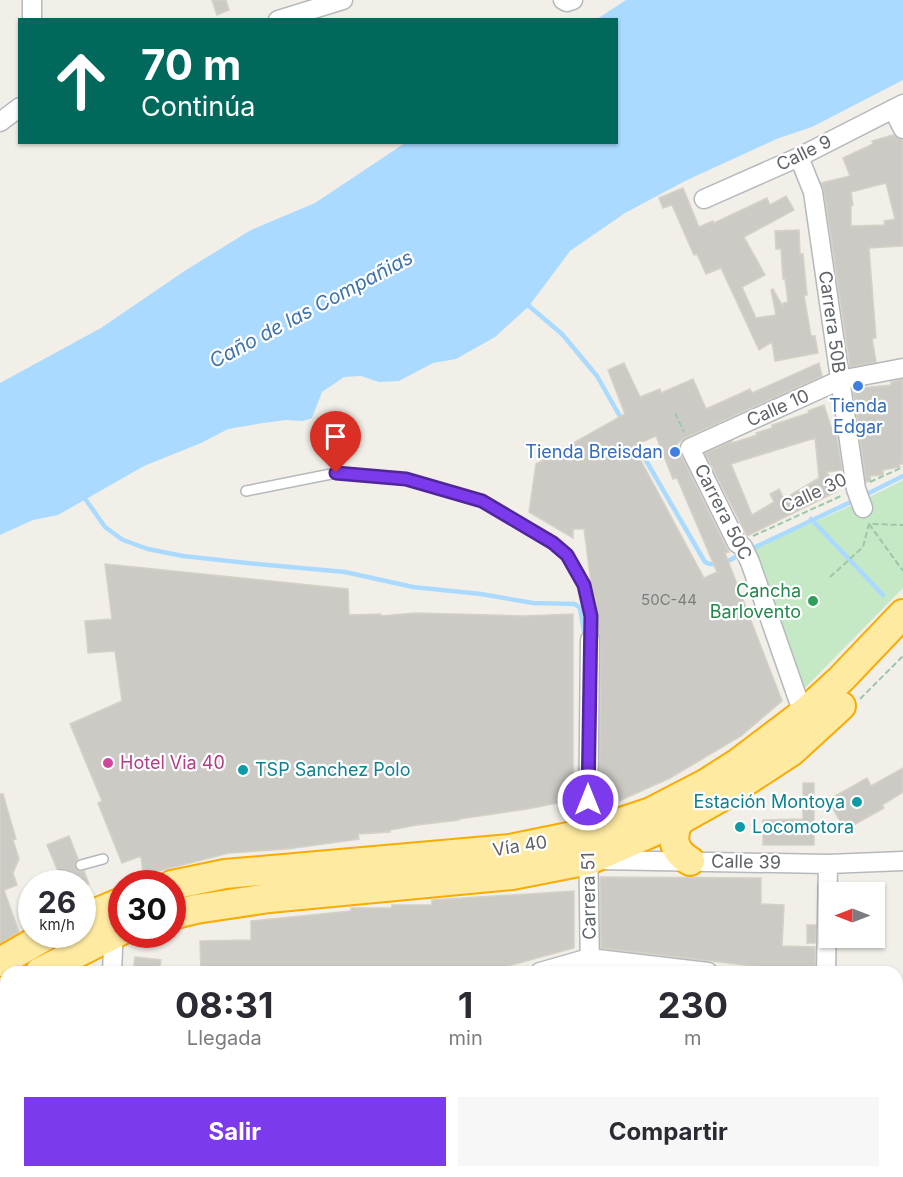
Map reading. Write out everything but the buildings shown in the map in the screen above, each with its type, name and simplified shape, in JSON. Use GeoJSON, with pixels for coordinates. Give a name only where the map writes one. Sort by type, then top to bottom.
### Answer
{"type":"FeatureCollection","features":[{"type":"Feature","properties":{"kind":"highway","name":"Vía 40"},"geometry":{"type":"LineString","coordinates":[[186,879],[510,849],[588,847],[705,784],[738,763],[804,713],[841,679],[903,614]]}},
{"type":"Feature","properties":{"kind":"highway","name":"Vía 40"},"geometry":{"type":"LineString","coordinates":[[186,913],[269,898],[502,876],[588,847],[680,820],[728,793],[792,751],[842,705],[903,642]]}},
{"type":"Feature","properties":{"kind":"highway"},"geometry":{"type":"LineString","coordinates":[[680,820],[673,838],[675,848],[681,856],[690,861]]}},
{"type":"Feature","properties":{"kind":"highway"},"geometry":{"type":"LineString","coordinates":[[49,966],[108,924]]}},
{"type":"Feature","properties":{"kind":"highway"},"geometry":{"type":"LineString","coordinates":[[0,962],[24,948]]}},
{"type":"Feature","properties":{"kind":"street"},"geometry":{"type":"LineString","coordinates":[[32,0],[32,18]]}},
{"type":"Feature","properties":{"kind":"street"},"geometry":{"type":"LineString","coordinates":[[284,18],[343,0]]}},
{"type":"Feature","properties":{"kind":"street"},"geometry":{"type":"LineString","coordinates":[[563,0],[567,2],[573,0]]}},
{"type":"Feature","properties":{"kind":"street"},"geometry":{"type":"LineString","coordinates":[[898,106],[903,129]]}},
{"type":"Feature","properties":{"kind":"street","name":"Calle 9"},"geometry":{"type":"LineString","coordinates":[[704,199],[799,157],[898,106]]}},
{"type":"Feature","properties":{"kind":"street"},"geometry":{"type":"LineString","coordinates":[[0,122],[18,108]]}},
{"type":"Feature","properties":{"kind":"street","name":"Carrera 50B"},"geometry":{"type":"LineString","coordinates":[[799,157],[813,192],[840,380],[861,504]]}},
{"type":"Feature","properties":{"kind":"street","name":"Calle 10"},"geometry":{"type":"LineString","coordinates":[[690,448],[840,380],[903,368]]}},
{"type":"Feature","properties":{"kind":"street","name":"Carrera 50C"},"geometry":{"type":"LineString","coordinates":[[690,448],[743,551],[804,713]]}},
{"type":"Feature","properties":{"kind":"street","name":"Carrera 51"},"geometry":{"type":"LineString","coordinates":[[590,640],[588,847],[590,965]]}},
{"type":"Feature","properties":{"kind":"street","name":"Calle 39"},"geometry":{"type":"LineString","coordinates":[[588,847],[690,861],[828,864],[903,861]]}},
{"type":"Feature","properties":{"kind":"street"},"geometry":{"type":"LineString","coordinates":[[826,966],[828,864]]}},
{"type":"Feature","properties":{"kind":"street"},"geometry":{"type":"LineString","coordinates":[[113,966],[115,948]]}},
{"type":"Feature","properties":{"kind":"street"},"geometry":{"type":"LineString","coordinates":[[590,965],[607,966]]}},
{"type":"Feature","properties":{"kind":"lane"},"geometry":{"type":"LineString","coordinates":[[246,491],[336,473],[406,479],[482,501],[553,543],[567,555],[576,568],[588,600],[591,616],[590,640]]}},
{"type":"Feature","properties":{"kind":"lane"},"geometry":{"type":"LineString","coordinates":[[81,865],[103,859]]}},
{"type":"Feature","properties":{"kind":"path","name":"Carrera 50C"},"geometry":{"type":"LineString","coordinates":[[675,413],[690,448]]}},
{"type":"Feature","properties":{"kind":"path","name":"Calle 30"},"geometry":{"type":"LineString","coordinates":[[743,551],[861,504],[903,467]]}},
{"type":"Feature","properties":{"kind":"path"},"geometry":{"type":"LineString","coordinates":[[861,504],[903,525]]}},
{"type":"Feature","properties":{"kind":"path"},"geometry":{"type":"LineString","coordinates":[[830,577],[863,547],[861,504]]}},
{"type":"Feature","properties":{"kind":"path"},"geometry":{"type":"LineString","coordinates":[[861,504],[903,571]]}},
{"type":"Feature","properties":{"kind":"green space"},"geometry":{"type":"Polygon","coordinates":[[[903,480],[903,588],[801,692],[747,552],[903,480]]]}},
{"type":"Feature","properties":{"kind":"water","name":"Caño de las Compañias"},"geometry":{"type":"Polygon","coordinates":[[[626,0],[903,0],[903,80],[812,127],[779,138],[685,181],[625,213],[570,251],[529,306],[495,337],[456,359],[433,363],[399,381],[379,382],[361,376],[344,377],[322,392],[312,418],[303,421],[286,420],[228,429],[201,443],[144,466],[58,515],[33,520],[0,535],[0,383],[101,328],[186,270],[251,230],[315,203],[404,144],[618,144],[618,18],[599,18],[626,0]]]}},
{"type":"Feature","properties":{"kind":"waterway"},"geometry":{"type":"LineString","coordinates":[[529,306],[562,334],[597,376],[622,420]]}},
{"type":"Feature","properties":{"kind":"waterway"},"geometry":{"type":"LineString","coordinates":[[634,440],[705,562],[719,564],[741,554]]}},
{"type":"Feature","properties":{"kind":"waterway"},"geometry":{"type":"LineString","coordinates":[[863,496],[903,476]]}},
{"type":"Feature","properties":{"kind":"waterway"},"geometry":{"type":"LineString","coordinates":[[86,500],[105,527],[123,540],[148,549],[183,556],[345,572],[413,587],[481,594],[533,603],[575,604],[580,608],[584,632],[588,638]]}},
{"type":"Feature","properties":{"kind":"waterway"},"geometry":{"type":"LineString","coordinates":[[749,550],[855,500]]}},
{"type":"Feature","properties":{"kind":"waterway"},"geometry":{"type":"LineString","coordinates":[[811,519],[883,595]]}},
{"type":"Feature","properties":{"kind":"place","name":"Tienda Edgar"},"geometry":{"type":"Point","coordinates":[858,386]}},
{"type":"Feature","properties":{"kind":"place","name":"Tienda Breisdan"},"geometry":{"type":"Point","coordinates":[675,452]}},
{"type":"Feature","properties":{"kind":"place","name":"Cancha Barlovento"},"geometry":{"type":"Point","coordinates":[813,601]}},
{"type":"Feature","properties":{"kind":"place","name":"Hotel Via 40"},"geometry":{"type":"Point","coordinates":[108,763]}},
{"type":"Feature","properties":{"kind":"place","name":"TSP Sanchez Polo"},"geometry":{"type":"Point","coordinates":[243,770]}},
{"type":"Feature","properties":{"kind":"place","name":"Estación Montoya"},"geometry":{"type":"Point","coordinates":[857,802]}},
{"type":"Feature","properties":{"kind":"place","name":"Locomotora"},"geometry":{"type":"Point","coordinates":[740,827]}},
{"type":"Feature","properties":{"kind":"route"},"geometry":{"type":"LineString","coordinates":[[336,473],[406,479],[482,501],[553,543],[567,555],[584,585],[591,616],[588,800]]}}]}
